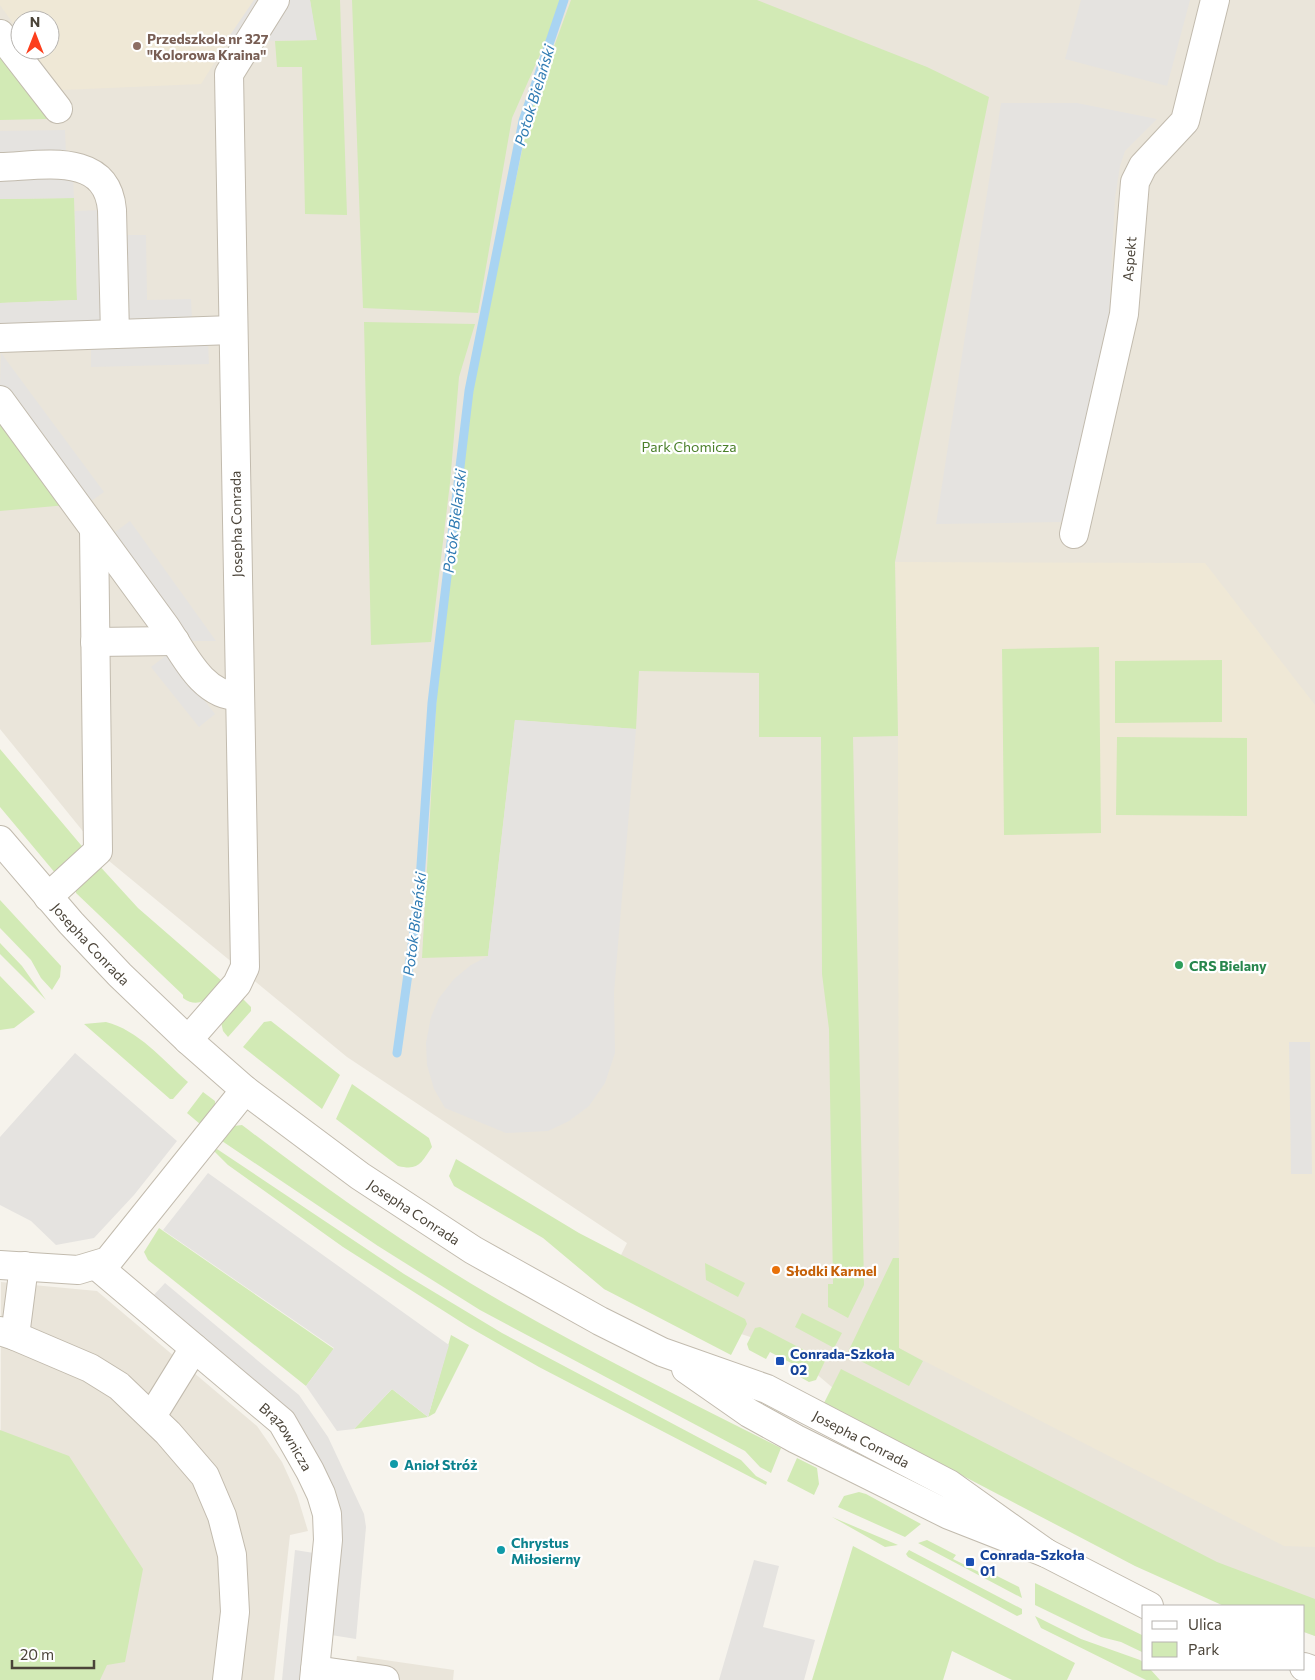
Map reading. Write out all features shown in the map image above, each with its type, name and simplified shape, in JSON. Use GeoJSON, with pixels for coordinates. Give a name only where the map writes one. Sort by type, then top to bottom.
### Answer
{"type":"FeatureCollection","features":[{"type":"Feature","properties":{"kind":"street","name":"Josepha Conrada"},"geometry":{"type":"LineString","coordinates":[[188,1040],[237,984],[245,967],[229,74],[275,0]]}},
{"type":"Feature","properties":{"kind":"street","name":"Aspekt"},"geometry":{"type":"LineString","coordinates":[[1074,534],[1124,314],[1135,182],[1143,166],[1185,121],[1215,0]]}},
{"type":"Feature","properties":{"kind":"street"},"geometry":{"type":"LineString","coordinates":[[0,34],[58,109]]}},
{"type":"Feature","properties":{"kind":"street"},"geometry":{"type":"LineString","coordinates":[[0,167],[72,166],[95,173],[104,183],[111,197],[112,210],[115,334]]}},
{"type":"Feature","properties":{"kind":"street"},"geometry":{"type":"LineString","coordinates":[[0,338],[233,330]]}},
{"type":"Feature","properties":{"kind":"street"},"geometry":{"type":"LineString","coordinates":[[0,400],[188,661],[211,689],[220,694],[239,696]]}},
{"type":"Feature","properties":{"kind":"street"},"geometry":{"type":"LineString","coordinates":[[48,897],[98,851],[94,529]]}},
{"type":"Feature","properties":{"kind":"street"},"geometry":{"type":"LineString","coordinates":[[95,642],[175,641]]}},
{"type":"Feature","properties":{"kind":"street","name":"Josepha Conrada"},"geometry":{"type":"LineString","coordinates":[[0,840],[48,897],[120,975],[188,1040],[245,1090],[360,1176],[465,1245],[538,1288],[662,1352],[744,1380],[794,1403],[960,1491],[1046,1553],[1147,1605]]}},
{"type":"Feature","properties":{"kind":"street"},"geometry":{"type":"LineString","coordinates":[[227,1680],[233,1638],[235,1588],[232,1556],[222,1516],[205,1476],[152,1416],[119,1386],[90,1368],[8,1333],[12,1265],[78,1270],[97,1266],[108,1261],[245,1090]]}},
{"type":"Feature","properties":{"kind":"street","name":"Brązownicza"},"geometry":{"type":"LineString","coordinates":[[97,1266],[282,1422],[295,1443],[321,1494],[327,1514],[328,1540],[315,1675]]}},
{"type":"Feature","properties":{"kind":"street"},"geometry":{"type":"LineString","coordinates":[[152,1416],[194,1348]]}},
{"type":"Feature","properties":{"kind":"street"},"geometry":{"type":"LineString","coordinates":[[315,1675],[385,1680]]}},
{"type":"Feature","properties":{"kind":"shaded area"},"geometry":{"type":"Polygon","coordinates":[[[0,0],[1315,0],[1315,1636],[1305,1632],[1305,1605],[1222,1605],[840,1394],[787,1349],[604,1289],[627,1243],[347,1057],[103,856],[0,729],[0,0]]]}},
{"type":"Feature","properties":{"kind":"shaded area","name":"Przedszkole nr 327 \"Kolorowa Kraina\""},"geometry":{"type":"Polygon","coordinates":[[[0,0],[254,0],[201,84],[62,90],[40,60],[60,60],[60,10],[10,10],[10,19],[0,5],[0,0]]]}},
{"type":"Feature","properties":{"kind":"shaded area"},"geometry":{"type":"Polygon","coordinates":[[[254,0],[310,0],[317,40],[226,41],[254,0]]]}},
{"type":"Feature","properties":{"kind":"shaded area"},"geometry":{"type":"Polygon","coordinates":[[[1081,0],[1190,0],[1167,86],[1065,59],[1081,0]]]}},
{"type":"Feature","properties":{"kind":"shaded area"},"geometry":{"type":"Polygon","coordinates":[[[1001,103],[1077,103],[1157,119],[1125,151],[1120,166],[1115,198],[1108,335],[1063,522],[936,524],[1001,103]]]}},
{"type":"Feature","properties":{"kind":"shaded area"},"geometry":{"type":"Polygon","coordinates":[[[65,130],[66,156],[0,157],[0,131],[65,130]]]}},
{"type":"Feature","properties":{"kind":"shaded area"},"geometry":{"type":"Polygon","coordinates":[[[73,177],[74,198],[0,199],[0,179],[73,177]]]}},
{"type":"Feature","properties":{"kind":"shaded area"},"geometry":{"type":"Polygon","coordinates":[[[103,210],[107,327],[0,330],[0,303],[77,300],[75,211],[103,210]]]}},
{"type":"Feature","properties":{"kind":"shaded area"},"geometry":{"type":"Polygon","coordinates":[[[122,235],[146,235],[147,300],[191,299],[192,322],[124,324],[122,235]]]}},
{"type":"Feature","properties":{"kind":"shaded area"},"geometry":{"type":"Polygon","coordinates":[[[208,342],[209,364],[91,367],[91,344],[208,342]]]}},
{"type":"Feature","properties":{"kind":"shaded area"},"geometry":{"type":"Polygon","coordinates":[[[1,353],[104,492],[87,504],[0,387],[1,353]]]}},
{"type":"Feature","properties":{"kind":"shaded area"},"geometry":{"type":"Polygon","coordinates":[[[130,521],[216,641],[186,641],[110,536],[130,521]]]}},
{"type":"Feature","properties":{"kind":"shaded area"},"geometry":{"type":"Polygon","coordinates":[[[895,562],[1205,563],[1315,705],[1315,1547],[1284,1546],[899,1348],[898,736],[895,562]]]}},
{"type":"Feature","properties":{"kind":"shaded area"},"geometry":{"type":"Polygon","coordinates":[[[168,654],[215,714],[199,727],[151,667],[168,654]]]}},
{"type":"Feature","properties":{"kind":"shaded area"},"geometry":{"type":"Polygon","coordinates":[[[515,720],[636,729],[614,993],[615,1053],[605,1083],[589,1106],[569,1121],[548,1131],[506,1133],[445,1108],[434,1089],[427,1065],[426,1043],[431,1017],[439,998],[454,979],[471,965],[488,956],[515,720]]]}},
{"type":"Feature","properties":{"kind":"shaded area"},"geometry":{"type":"Polygon","coordinates":[[[1289,1042],[1310,1042],[1312,1174],[1291,1174],[1289,1042]]]}},
{"type":"Feature","properties":{"kind":"shaded area"},"geometry":{"type":"Polygon","coordinates":[[[75,1053],[177,1141],[134,1195],[94,1238],[56,1245],[31,1221],[0,1205],[0,1137],[75,1053]]]}},
{"type":"Feature","properties":{"kind":"shaded area"},"geometry":{"type":"Polygon","coordinates":[[[208,1173],[449,1345],[428,1417],[392,1389],[354,1429],[337,1431],[306,1386],[334,1348],[163,1230],[208,1173]]]}},
{"type":"Feature","properties":{"kind":"shaded area"},"geometry":{"type":"Polygon","coordinates":[[[1,1282],[97,1291],[257,1426],[282,1462],[297,1495],[308,1531],[290,1535],[274,1680],[0,1680],[1,1282]]]}},
{"type":"Feature","properties":{"kind":"shaded area"},"geometry":{"type":"Polygon","coordinates":[[[165,1283],[299,1395],[328,1437],[364,1514],[366,1527],[356,1639],[331,1635],[341,1548],[339,1529],[329,1488],[152,1297],[165,1283]]]}},
{"type":"Feature","properties":{"kind":"shaded area"},"geometry":{"type":"Polygon","coordinates":[[[295,1550],[314,1553],[300,1680],[282,1680],[295,1550]]]}},
{"type":"Feature","properties":{"kind":"shaded area"},"geometry":{"type":"Polygon","coordinates":[[[754,1560],[779,1566],[763,1627],[815,1640],[804,1680],[719,1680],[754,1560]]]}},
{"type":"Feature","properties":{"kind":"shaded area"},"geometry":{"type":"Polygon","coordinates":[[[357,1656],[454,1670],[453,1680],[354,1680],[357,1656]]]}},
{"type":"Feature","properties":{"kind":"green space"},"geometry":{"type":"Polygon","coordinates":[[[310,0],[340,0],[347,215],[305,214],[302,67],[277,67],[275,41],[316,40],[310,0]]]}},
{"type":"Feature","properties":{"kind":"green space"},"geometry":{"type":"Polygon","coordinates":[[[352,0],[564,0],[512,118],[478,313],[363,308],[352,0]]]}},
{"type":"Feature","properties":{"kind":"green space","name":"Park Chomicza"},"geometry":{"type":"Polygon","coordinates":[[[571,0],[757,0],[927,67],[989,97],[895,562],[898,736],[853,737],[864,1285],[848,1318],[828,1307],[828,1284],[833,1284],[829,1029],[822,974],[821,737],[759,737],[759,673],[639,671],[636,729],[515,720],[488,956],[422,958],[439,653],[466,418],[530,112],[571,0]]]}},
{"type":"Feature","properties":{"kind":"green space"},"geometry":{"type":"Polygon","coordinates":[[[0,43],[10,56],[10,60],[13,60],[52,113],[46,119],[0,120],[0,43]]]}},
{"type":"Feature","properties":{"kind":"green space"},"geometry":{"type":"Polygon","coordinates":[[[74,198],[77,300],[0,303],[0,199],[74,198]]]}},
{"type":"Feature","properties":{"kind":"green space"},"geometry":{"type":"Polygon","coordinates":[[[364,322],[475,324],[459,377],[450,483],[431,642],[371,645],[364,322]]]}},
{"type":"Feature","properties":{"kind":"green space"},"geometry":{"type":"Polygon","coordinates":[[[0,417],[67,505],[0,511],[0,417]]]}},
{"type":"Feature","properties":{"kind":"green space"},"geometry":{"type":"Polygon","coordinates":[[[1099,647],[1101,833],[1004,835],[1002,649],[1099,647]]]}},
{"type":"Feature","properties":{"kind":"green space"},"geometry":{"type":"Polygon","coordinates":[[[1222,660],[1222,722],[1115,723],[1115,661],[1222,660]]]}},
{"type":"Feature","properties":{"kind":"green space"},"geometry":{"type":"Polygon","coordinates":[[[1117,737],[1247,738],[1247,816],[1116,815],[1117,737]]]}},
{"type":"Feature","properties":{"kind":"green space"},"geometry":{"type":"Polygon","coordinates":[[[0,749],[86,851],[56,874],[0,807],[0,749]]]}},
{"type":"Feature","properties":{"kind":"green space"},"geometry":{"type":"Polygon","coordinates":[[[96,862],[138,908],[222,981],[210,996],[205,1000],[195,1003],[183,998],[183,995],[76,893],[76,880],[96,862]]]}},
{"type":"Feature","properties":{"kind":"green space"},"geometry":{"type":"Polygon","coordinates":[[[0,900],[61,966],[60,977],[52,990],[41,978],[31,960],[0,928],[0,900]]]}},
{"type":"Feature","properties":{"kind":"green space"},"geometry":{"type":"Polygon","coordinates":[[[0,943],[22,966],[46,1000],[0,954],[0,943]]]}},
{"type":"Feature","properties":{"kind":"green space"},"geometry":{"type":"Polygon","coordinates":[[[0,976],[35,1012],[14,1028],[0,1030],[0,976]]]}},
{"type":"Feature","properties":{"kind":"green space"},"geometry":{"type":"Polygon","coordinates":[[[242,998],[251,1007],[251,1011],[228,1037],[223,1031],[221,1022],[242,998]]]}},
{"type":"Feature","properties":{"kind":"green space"},"geometry":{"type":"Polygon","coordinates":[[[271,1021],[340,1075],[322,1109],[243,1047],[264,1022],[271,1021]]]}},
{"type":"Feature","properties":{"kind":"green space"},"geometry":{"type":"Polygon","coordinates":[[[106,1022],[118,1026],[139,1039],[160,1055],[188,1082],[173,1099],[170,1099],[84,1024],[106,1022]]]}},
{"type":"Feature","properties":{"kind":"green space"},"geometry":{"type":"Polygon","coordinates":[[[352,1084],[429,1138],[432,1147],[419,1164],[411,1167],[398,1166],[336,1119],[352,1084]]]}},
{"type":"Feature","properties":{"kind":"green space"},"geometry":{"type":"Polygon","coordinates":[[[203,1092],[215,1101],[215,1107],[200,1124],[187,1113],[203,1092]]]}},
{"type":"Feature","properties":{"kind":"green space"},"geometry":{"type":"Polygon","coordinates":[[[242,1125],[364,1214],[460,1277],[599,1355],[781,1448],[771,1473],[760,1467],[745,1451],[480,1310],[378,1246],[222,1141],[234,1126],[242,1125]]]}},
{"type":"Feature","properties":{"kind":"green space"},"geometry":{"type":"Polygon","coordinates":[[[217,1149],[404,1274],[502,1333],[741,1460],[756,1476],[767,1482],[766,1485],[539,1367],[469,1327],[343,1247],[228,1165],[214,1151],[217,1149]]]}},
{"type":"Feature","properties":{"kind":"green space"},"geometry":{"type":"Polygon","coordinates":[[[456,1159],[579,1233],[745,1319],[747,1324],[731,1355],[604,1289],[543,1238],[454,1186],[449,1176],[456,1159]]]}},
{"type":"Feature","properties":{"kind":"green space"},"geometry":{"type":"Polygon","coordinates":[[[159,1228],[334,1349],[306,1386],[148,1260],[144,1252],[159,1228]]]}},
{"type":"Feature","properties":{"kind":"green space"},"geometry":{"type":"Polygon","coordinates":[[[893,1258],[899,1258],[899,1348],[923,1361],[909,1386],[847,1354],[893,1258]]]}},
{"type":"Feature","properties":{"kind":"green space"},"geometry":{"type":"Polygon","coordinates":[[[705,1263],[745,1283],[738,1297],[706,1280],[705,1263]]]}},
{"type":"Feature","properties":{"kind":"green space"},"geometry":{"type":"Polygon","coordinates":[[[802,1313],[842,1333],[834,1348],[795,1327],[802,1313]]]}},
{"type":"Feature","properties":{"kind":"green space"},"geometry":{"type":"Polygon","coordinates":[[[760,1327],[825,1361],[816,1380],[809,1382],[791,1372],[795,1365],[770,1352],[766,1359],[749,1350],[747,1344],[755,1328],[760,1327]]]}},
{"type":"Feature","properties":{"kind":"green space"},"geometry":{"type":"Polygon","coordinates":[[[451,1335],[469,1345],[435,1413],[428,1417],[451,1335]]]}},
{"type":"Feature","properties":{"kind":"green space"},"geometry":{"type":"Polygon","coordinates":[[[841,1369],[1217,1562],[1315,1599],[1315,1636],[1305,1632],[1305,1605],[1222,1605],[1135,1566],[824,1403],[841,1369]]]}},
{"type":"Feature","properties":{"kind":"green space"},"geometry":{"type":"Polygon","coordinates":[[[392,1389],[428,1417],[354,1429],[392,1389]]]}},
{"type":"Feature","properties":{"kind":"green space"},"geometry":{"type":"Polygon","coordinates":[[[0,1430],[69,1456],[143,1569],[125,1662],[107,1665],[100,1680],[0,1680],[0,1430]]]}},
{"type":"Feature","properties":{"kind":"green space"},"geometry":{"type":"Polygon","coordinates":[[[797,1458],[817,1468],[819,1484],[814,1495],[787,1481],[797,1458]]]}},
{"type":"Feature","properties":{"kind":"green space"},"geometry":{"type":"Polygon","coordinates":[[[859,1492],[921,1524],[905,1537],[838,1507],[844,1496],[859,1492]]]}},
{"type":"Feature","properties":{"kind":"green space"},"geometry":{"type":"Polygon","coordinates":[[[832,1517],[898,1545],[885,1547],[832,1517]]]}},
{"type":"Feature","properties":{"kind":"green space"},"geometry":{"type":"Polygon","coordinates":[[[927,1540],[956,1555],[953,1559],[979,1572],[981,1568],[1019,1587],[1022,1598],[918,1543],[927,1540]]]}},
{"type":"Feature","properties":{"kind":"green space"},"geometry":{"type":"Polygon","coordinates":[[[853,1546],[1075,1663],[1067,1680],[1012,1680],[952,1651],[943,1680],[812,1680],[853,1546]]]}},
{"type":"Feature","properties":{"kind":"green space"},"geometry":{"type":"Polygon","coordinates":[[[909,1550],[1022,1609],[1022,1614],[1017,1616],[908,1557],[906,1554],[909,1550]]]}},
{"type":"Feature","properties":{"kind":"green space"},"geometry":{"type":"Polygon","coordinates":[[[1035,1583],[1142,1635],[1142,1652],[1121,1642],[1101,1637],[1035,1605],[1035,1583]]]}},
{"type":"Feature","properties":{"kind":"green space"},"geometry":{"type":"Polygon","coordinates":[[[1035,1616],[1081,1639],[1140,1660],[1142,1662],[1142,1670],[1151,1670],[1160,1680],[1146,1680],[1041,1628],[1035,1616]]]}},
{"type":"Feature","properties":{"kind":"waterway","name":"Potok Bielański"},"geometry":{"type":"LineString","coordinates":[[397,1053],[419,895],[432,703],[469,391],[523,121],[564,0]]}},
{"type":"Feature","properties":{"kind":"place","name":"Przedszkole nr 327 \"Kolorowa Kraina\""},"geometry":{"type":"Point","coordinates":[137,46]}},
{"type":"Feature","properties":{"kind":"place","name":"CRS Bielany"},"geometry":{"type":"Point","coordinates":[1179,965]}},
{"type":"Feature","properties":{"kind":"place","name":"Słodki Karmel"},"geometry":{"type":"Point","coordinates":[776,1270]}},
{"type":"Feature","properties":{"kind":"place","name":"Conrada-Szkoła 02"},"geometry":{"type":"Point","coordinates":[780,1361]}},
{"type":"Feature","properties":{"kind":"place","name":"Anioł Stróż"},"geometry":{"type":"Point","coordinates":[394,1464]}},
{"type":"Feature","properties":{"kind":"place","name":"Chrystus Miłosierny"},"geometry":{"type":"Point","coordinates":[501,1550]}},
{"type":"Feature","properties":{"kind":"place","name":"Conrada-Szkoła 01"},"geometry":{"type":"Point","coordinates":[970,1562]}}]}
